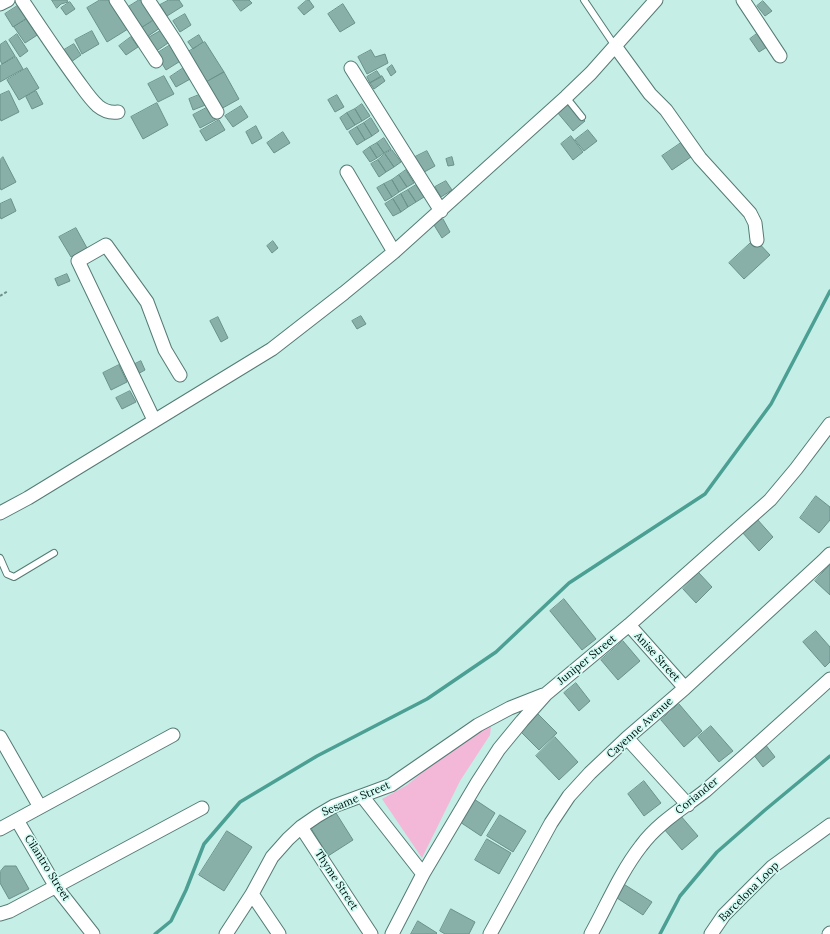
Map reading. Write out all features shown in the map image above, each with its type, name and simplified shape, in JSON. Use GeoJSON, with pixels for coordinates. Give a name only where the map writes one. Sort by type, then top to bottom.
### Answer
{"type":"FeatureCollection","features":[{"type":"Feature","properties":{"kind":"street"},"geometry":{"type":"LineString","coordinates":[[0,4],[8,0]]}},
{"type":"Feature","properties":{"kind":"street"},"geometry":{"type":"LineString","coordinates":[[22,0],[68,68],[92,99],[104,110],[118,112]]}},
{"type":"Feature","properties":{"kind":"street"},"geometry":{"type":"LineString","coordinates":[[116,0],[156,61]]}},
{"type":"Feature","properties":{"kind":"street"},"geometry":{"type":"LineString","coordinates":[[148,0],[218,112]]}},
{"type":"Feature","properties":{"kind":"street"},"geometry":{"type":"LineString","coordinates":[[0,513],[28,498],[272,349],[394,252],[441,211],[591,73],[656,0]]}},
{"type":"Feature","properties":{"kind":"street"},"geometry":{"type":"LineString","coordinates":[[743,0],[780,56]]}},
{"type":"Feature","properties":{"kind":"street"},"geometry":{"type":"LineString","coordinates":[[615,46],[650,94],[666,110],[700,158],[750,213],[754,223],[757,240]]}},
{"type":"Feature","properties":{"kind":"street"},"geometry":{"type":"LineString","coordinates":[[351,68],[441,211]]}},
{"type":"Feature","properties":{"kind":"street"},"geometry":{"type":"LineString","coordinates":[[347,172],[394,252]]}},
{"type":"Feature","properties":{"kind":"street"},"geometry":{"type":"LineString","coordinates":[[154,420],[78,261],[106,246],[147,302],[165,350],[180,375]]}},
{"type":"Feature","properties":{"kind":"street","name":"Juniper Street"},"geometry":{"type":"LineString","coordinates":[[392,934],[423,874],[499,749],[546,694],[629,625],[770,500],[830,424]]}},
{"type":"Feature","properties":{"kind":"street","name":"Cayenne Avenue"},"geometry":{"type":"LineString","coordinates":[[490,934],[551,823],[569,796],[590,773],[627,738],[685,688],[830,554]]}},
{"type":"Feature","properties":{"kind":"street","name":"Anise Street"},"geometry":{"type":"LineString","coordinates":[[629,625],[685,688]]}},
{"type":"Feature","properties":{"kind":"street","name":"Coriander"},"geometry":{"type":"LineString","coordinates":[[591,934],[625,870],[640,847],[658,826],[688,805],[830,679]]}},
{"type":"Feature","properties":{"kind":"street","name":"Sesame Street"},"geometry":{"type":"LineString","coordinates":[[226,934],[252,894],[272,857],[288,839],[316,816],[334,806],[391,785],[478,726],[510,708],[546,694]]}},
{"type":"Feature","properties":{"kind":"street"},"geometry":{"type":"LineString","coordinates":[[0,829],[174,735]]}},
{"type":"Feature","properties":{"kind":"street"},"geometry":{"type":"LineString","coordinates":[[627,738],[688,805]]}},
{"type":"Feature","properties":{"kind":"street"},"geometry":{"type":"LineString","coordinates":[[1,743],[40,807]]}},
{"type":"Feature","properties":{"kind":"street"},"geometry":{"type":"LineString","coordinates":[[362,796],[423,874]]}},
{"type":"Feature","properties":{"kind":"street"},"geometry":{"type":"LineString","coordinates":[[0,914],[10,911],[202,808]]}},
{"type":"Feature","properties":{"kind":"street","name":"Cilantro Street"},"geometry":{"type":"LineString","coordinates":[[17,820],[56,886],[91,931]]}},
{"type":"Feature","properties":{"kind":"street","name":"Thyme Street"},"geometry":{"type":"LineString","coordinates":[[302,827],[371,934]]}},
{"type":"Feature","properties":{"kind":"street","name":"Barcelona Loop"},"geometry":{"type":"LineString","coordinates":[[711,934],[724,915],[772,866],[829,827]]}},
{"type":"Feature","properties":{"kind":"street"},"geometry":{"type":"LineString","coordinates":[[252,894],[279,934]]}},
{"type":"Feature","properties":{"kind":"lane"},"geometry":{"type":"LineString","coordinates":[[584,0],[615,46]]}},
{"type":"Feature","properties":{"kind":"lane"},"geometry":{"type":"LineString","coordinates":[[566,97],[582,118]]}},
{"type":"Feature","properties":{"kind":"lane"},"geometry":{"type":"LineString","coordinates":[[0,558],[7,574],[14,577],[54,553]]}},
{"type":"Feature","properties":{"kind":"path"},"geometry":{"type":"LineString","coordinates":[[0,296],[8,291]]}},
{"type":"Feature","properties":{"kind":"shaded area"},"geometry":{"type":"Polygon","coordinates":[[[483,727],[491,727],[490,735],[460,781],[422,858],[382,799],[407,785],[441,757],[483,727]]]}},
{"type":"Feature","properties":{"kind":"building"},"geometry":{"type":"Polygon","coordinates":[[[52,0],[67,0],[68,2],[61,4],[57,8],[52,0]]]}},
{"type":"Feature","properties":{"kind":"building"},"geometry":{"type":"Polygon","coordinates":[[[100,0],[111,0],[128,29],[107,42],[87,8],[100,0]]]}},
{"type":"Feature","properties":{"kind":"building"},"geometry":{"type":"Polygon","coordinates":[[[139,0],[145,0],[156,18],[138,30],[125,9],[139,0]]]}},
{"type":"Feature","properties":{"kind":"building"},"geometry":{"type":"Polygon","coordinates":[[[169,0],[179,0],[183,6],[167,16],[160,5],[169,0]]]}},
{"type":"Feature","properties":{"kind":"building"},"geometry":{"type":"Polygon","coordinates":[[[233,0],[249,0],[252,3],[241,11],[233,0]]]}},
{"type":"Feature","properties":{"kind":"building"},"geometry":{"type":"Polygon","coordinates":[[[309,0],[314,7],[304,15],[298,8],[309,0]]]}},
{"type":"Feature","properties":{"kind":"building"},"geometry":{"type":"Polygon","coordinates":[[[763,1],[772,11],[765,16],[757,6],[763,1]]]}},
{"type":"Feature","properties":{"kind":"building"},"geometry":{"type":"Polygon","coordinates":[[[70,2],[75,9],[66,15],[61,8],[70,2]]]}},
{"type":"Feature","properties":{"kind":"building"},"geometry":{"type":"Polygon","coordinates":[[[22,3],[30,16],[13,27],[5,14],[22,3]]]}},
{"type":"Feature","properties":{"kind":"building"},"geometry":{"type":"Polygon","coordinates":[[[343,4],[355,23],[340,32],[328,14],[343,4]]]}},
{"type":"Feature","properties":{"kind":"building"},"geometry":{"type":"Polygon","coordinates":[[[185,14],[191,25],[180,32],[173,21],[185,14]]]}},
{"type":"Feature","properties":{"kind":"building"},"geometry":{"type":"Polygon","coordinates":[[[31,17],[42,32],[25,43],[14,27],[31,17]]]}},
{"type":"Feature","properties":{"kind":"building"},"geometry":{"type":"Polygon","coordinates":[[[157,19],[163,29],[144,40],[138,30],[157,19]]]}},
{"type":"Feature","properties":{"kind":"building"},"geometry":{"type":"Polygon","coordinates":[[[162,27],[171,41],[152,54],[143,40],[162,27]]]}},
{"type":"Feature","properties":{"kind":"building"},"geometry":{"type":"Polygon","coordinates":[[[92,31],[99,44],[82,54],[75,40],[92,31]]]}},
{"type":"Feature","properties":{"kind":"building"},"geometry":{"type":"Polygon","coordinates":[[[758,33],[767,47],[759,52],[750,39],[758,33]]]}},
{"type":"Feature","properties":{"kind":"building"},"geometry":{"type":"Polygon","coordinates":[[[17,34],[28,51],[20,57],[9,40],[17,34]]]}},
{"type":"Feature","properties":{"kind":"building"},"geometry":{"type":"Polygon","coordinates":[[[199,35],[203,42],[193,49],[188,42],[199,35]]]}},
{"type":"Feature","properties":{"kind":"building"},"geometry":{"type":"Polygon","coordinates":[[[131,37],[138,47],[126,55],[119,46],[131,37]]]}},
{"type":"Feature","properties":{"kind":"building"},"geometry":{"type":"Polygon","coordinates":[[[6,41],[15,56],[2,64],[0,60],[0,45],[6,41]]]}},
{"type":"Feature","properties":{"kind":"building"},"geometry":{"type":"Polygon","coordinates":[[[205,42],[224,72],[204,83],[186,53],[205,42]]]}},
{"type":"Feature","properties":{"kind":"building"},"geometry":{"type":"Polygon","coordinates":[[[74,44],[81,55],[71,62],[64,50],[74,44]]]}},
{"type":"Feature","properties":{"kind":"building"},"geometry":{"type":"Polygon","coordinates":[[[172,44],[182,60],[166,70],[156,54],[172,44]]]}},
{"type":"Feature","properties":{"kind":"building"},"geometry":{"type":"Polygon","coordinates":[[[371,50],[375,57],[385,54],[388,63],[367,74],[358,57],[371,50]]]}},
{"type":"Feature","properties":{"kind":"building"},"geometry":{"type":"Polygon","coordinates":[[[16,57],[23,69],[0,82],[0,66],[16,57]]]}},
{"type":"Feature","properties":{"kind":"building"},"geometry":{"type":"Polygon","coordinates":[[[392,65],[396,72],[391,76],[387,69],[392,65]]]}},
{"type":"Feature","properties":{"kind":"building"},"geometry":{"type":"Polygon","coordinates":[[[185,67],[192,78],[176,87],[170,77],[185,67]]]}},
{"type":"Feature","properties":{"kind":"building"},"geometry":{"type":"Polygon","coordinates":[[[27,68],[39,88],[19,100],[7,80],[27,68]]]}},
{"type":"Feature","properties":{"kind":"building"},"geometry":{"type":"Polygon","coordinates":[[[377,71],[381,77],[370,83],[367,77],[377,71]]]}},
{"type":"Feature","properties":{"kind":"building"},"geometry":{"type":"Polygon","coordinates":[[[224,72],[239,99],[219,110],[205,83],[224,72]]]}},
{"type":"Feature","properties":{"kind":"building"},"geometry":{"type":"Polygon","coordinates":[[[164,76],[174,94],[158,102],[148,84],[164,76]]]}},
{"type":"Feature","properties":{"kind":"building"},"geometry":{"type":"Polygon","coordinates":[[[382,76],[385,81],[374,89],[370,83],[382,76]]]}},
{"type":"Feature","properties":{"kind":"building"},"geometry":{"type":"Polygon","coordinates":[[[9,91],[19,112],[1,121],[0,95],[9,91]]]}},
{"type":"Feature","properties":{"kind":"building"},"geometry":{"type":"Polygon","coordinates":[[[36,91],[43,104],[32,109],[26,97],[36,91]]]}},
{"type":"Feature","properties":{"kind":"building"},"geometry":{"type":"Polygon","coordinates":[[[204,93],[208,104],[193,110],[189,99],[204,93]]]}},
{"type":"Feature","properties":{"kind":"building"},"geometry":{"type":"Polygon","coordinates":[[[337,95],[344,107],[335,112],[328,100],[337,95]]]}},
{"type":"Feature","properties":{"kind":"building"},"geometry":{"type":"Polygon","coordinates":[[[568,102],[585,121],[573,131],[557,112],[568,102]]]}},
{"type":"Feature","properties":{"kind":"building"},"geometry":{"type":"Polygon","coordinates":[[[157,103],[168,125],[143,139],[131,117],[157,103]]]}},
{"type":"Feature","properties":{"kind":"building"},"geometry":{"type":"Polygon","coordinates":[[[362,104],[370,116],[362,121],[355,109],[362,104]]]}},
{"type":"Feature","properties":{"kind":"building"},"geometry":{"type":"Polygon","coordinates":[[[212,105],[219,118],[200,128],[193,115],[212,105]]]}},
{"type":"Feature","properties":{"kind":"building"},"geometry":{"type":"Polygon","coordinates":[[[241,106],[248,117],[233,127],[225,116],[241,106]]]}},
{"type":"Feature","properties":{"kind":"building"},"geometry":{"type":"Polygon","coordinates":[[[355,109],[362,121],[355,125],[347,113],[355,109]]]}},
{"type":"Feature","properties":{"kind":"building"},"geometry":{"type":"Polygon","coordinates":[[[347,113],[355,125],[347,130],[340,118],[347,113]]]}},
{"type":"Feature","properties":{"kind":"building"},"geometry":{"type":"Polygon","coordinates":[[[371,118],[379,131],[372,136],[364,123],[371,118]]]}},
{"type":"Feature","properties":{"kind":"building"},"geometry":{"type":"Polygon","coordinates":[[[219,120],[225,130],[206,141],[200,131],[219,120]]]}},
{"type":"Feature","properties":{"kind":"building"},"geometry":{"type":"Polygon","coordinates":[[[364,123],[372,136],[365,140],[357,127],[364,123]]]}},
{"type":"Feature","properties":{"kind":"building"},"geometry":{"type":"Polygon","coordinates":[[[256,126],[262,138],[252,144],[246,132],[256,126]]]}},
{"type":"Feature","properties":{"kind":"building"},"geometry":{"type":"Polygon","coordinates":[[[357,127],[365,140],[357,145],[349,132],[357,127]]]}},
{"type":"Feature","properties":{"kind":"building"},"geometry":{"type":"Polygon","coordinates":[[[588,130],[597,141],[584,151],[575,140],[588,130]]]}},
{"type":"Feature","properties":{"kind":"building"},"geometry":{"type":"Polygon","coordinates":[[[283,132],[290,143],[274,153],[267,143],[283,132]]]}},
{"type":"Feature","properties":{"kind":"building"},"geometry":{"type":"Polygon","coordinates":[[[571,136],[583,152],[573,160],[561,144],[571,136]]]}},
{"type":"Feature","properties":{"kind":"building"},"geometry":{"type":"Polygon","coordinates":[[[384,138],[391,149],[384,153],[377,143],[384,138]]]}},
{"type":"Feature","properties":{"kind":"building"},"geometry":{"type":"Polygon","coordinates":[[[377,143],[384,153],[377,158],[370,147],[377,143]]]}},
{"type":"Feature","properties":{"kind":"building"},"geometry":{"type":"Polygon","coordinates":[[[681,143],[691,157],[672,170],[662,156],[681,143]]]}},
{"type":"Feature","properties":{"kind":"building"},"geometry":{"type":"Polygon","coordinates":[[[370,147],[377,158],[370,162],[363,152],[370,147]]]}},
{"type":"Feature","properties":{"kind":"building"},"geometry":{"type":"Polygon","coordinates":[[[392,150],[401,162],[394,167],[385,154],[392,150]]]}},
{"type":"Feature","properties":{"kind":"building"},"geometry":{"type":"Polygon","coordinates":[[[427,151],[435,166],[419,175],[411,159],[427,151]]]}},
{"type":"Feature","properties":{"kind":"building"},"geometry":{"type":"Polygon","coordinates":[[[385,154],[394,167],[386,172],[378,160],[385,154]]]}},
{"type":"Feature","properties":{"kind":"building"},"geometry":{"type":"Polygon","coordinates":[[[3,157],[16,182],[1,190],[0,160],[3,157]]]}},
{"type":"Feature","properties":{"kind":"building"},"geometry":{"type":"Polygon","coordinates":[[[452,157],[454,165],[448,166],[446,159],[452,157]]]}},
{"type":"Feature","properties":{"kind":"building"},"geometry":{"type":"Polygon","coordinates":[[[378,160],[386,172],[379,177],[371,164],[378,160]]]}},
{"type":"Feature","properties":{"kind":"building"},"geometry":{"type":"Polygon","coordinates":[[[406,170],[414,183],[407,187],[399,175],[406,170]]]}},
{"type":"Feature","properties":{"kind":"building"},"geometry":{"type":"Polygon","coordinates":[[[399,175],[407,187],[399,192],[392,180],[399,175]]]}},
{"type":"Feature","properties":{"kind":"building"},"geometry":{"type":"Polygon","coordinates":[[[392,180],[399,192],[392,197],[384,184],[392,180]]]}},
{"type":"Feature","properties":{"kind":"building"},"geometry":{"type":"Polygon","coordinates":[[[446,181],[452,190],[441,197],[435,187],[446,181]]]}},
{"type":"Feature","properties":{"kind":"building"},"geometry":{"type":"Polygon","coordinates":[[[384,184],[392,197],[385,201],[377,188],[384,184]]]}},
{"type":"Feature","properties":{"kind":"building"},"geometry":{"type":"Polygon","coordinates":[[[416,185],[424,197],[416,202],[408,190],[416,185]]]}},
{"type":"Feature","properties":{"kind":"building"},"geometry":{"type":"Polygon","coordinates":[[[408,190],[416,202],[408,207],[401,194],[408,190]]]}},
{"type":"Feature","properties":{"kind":"building"},"geometry":{"type":"Polygon","coordinates":[[[401,194],[408,207],[401,212],[393,199],[401,194]]]}},
{"type":"Feature","properties":{"kind":"building"},"geometry":{"type":"Polygon","coordinates":[[[11,199],[16,211],[1,219],[0,204],[11,199]]]}},
{"type":"Feature","properties":{"kind":"building"},"geometry":{"type":"Polygon","coordinates":[[[393,199],[401,212],[393,216],[385,204],[393,199]]]}},
{"type":"Feature","properties":{"kind":"building"},"geometry":{"type":"Polygon","coordinates":[[[443,219],[450,232],[442,238],[434,225],[443,219]]]}},
{"type":"Feature","properties":{"kind":"building"},"geometry":{"type":"Polygon","coordinates":[[[76,228],[87,248],[71,257],[59,237],[76,228]]]}},
{"type":"Feature","properties":{"kind":"building"},"geometry":{"type":"Polygon","coordinates":[[[755,239],[770,255],[744,279],[729,263],[755,239]]]}},
{"type":"Feature","properties":{"kind":"building"},"geometry":{"type":"Polygon","coordinates":[[[273,241],[278,248],[272,253],[267,246],[273,241]]]}},
{"type":"Feature","properties":{"kind":"building"},"geometry":{"type":"Polygon","coordinates":[[[67,274],[70,281],[58,286],[55,279],[67,274]]]}},
{"type":"Feature","properties":{"kind":"building"},"geometry":{"type":"Polygon","coordinates":[[[361,316],[366,324],[357,329],[352,321],[361,316]]]}},
{"type":"Feature","properties":{"kind":"building"},"geometry":{"type":"Polygon","coordinates":[[[218,317],[228,338],[221,342],[210,321],[218,317]]]}},
{"type":"Feature","properties":{"kind":"building"},"geometry":{"type":"Polygon","coordinates":[[[141,361],[145,370],[134,376],[129,367],[141,361]]]}},
{"type":"Feature","properties":{"kind":"building"},"geometry":{"type":"Polygon","coordinates":[[[119,365],[127,382],[111,390],[103,373],[119,365]]]}},
{"type":"Feature","properties":{"kind":"building"},"geometry":{"type":"Polygon","coordinates":[[[130,391],[136,402],[122,409],[116,398],[130,391]]]}},
{"type":"Feature","properties":{"kind":"building"},"geometry":{"type":"Polygon","coordinates":[[[816,496],[830,507],[830,520],[819,533],[800,518],[816,496]]]}},
{"type":"Feature","properties":{"kind":"building"},"geometry":{"type":"Polygon","coordinates":[[[757,519],[773,537],[759,551],[742,532],[757,519]]]}},
{"type":"Feature","properties":{"kind":"building"},"geometry":{"type":"Polygon","coordinates":[[[830,565],[830,595],[815,581],[830,565]]]}},
{"type":"Feature","properties":{"kind":"building"},"geometry":{"type":"Polygon","coordinates":[[[699,573],[712,587],[696,603],[683,589],[699,573]]]}},
{"type":"Feature","properties":{"kind":"building"},"geometry":{"type":"Polygon","coordinates":[[[564,599],[596,639],[582,650],[550,611],[564,599]]]}},
{"type":"Feature","properties":{"kind":"building"},"geometry":{"type":"Polygon","coordinates":[[[816,631],[830,647],[830,662],[825,667],[803,642],[816,631]]]}},
{"type":"Feature","properties":{"kind":"building"},"geometry":{"type":"Polygon","coordinates":[[[623,641],[640,661],[618,680],[601,660],[623,641]]]}},
{"type":"Feature","properties":{"kind":"building"},"geometry":{"type":"Polygon","coordinates":[[[576,683],[590,701],[579,711],[564,693],[576,683]]]}},
{"type":"Feature","properties":{"kind":"building"},"geometry":{"type":"Polygon","coordinates":[[[679,704],[702,731],[684,747],[661,720],[679,704]]]}},
{"type":"Feature","properties":{"kind":"building"},"geometry":{"type":"Polygon","coordinates":[[[537,713],[557,733],[539,750],[519,730],[537,713]]]}},
{"type":"Feature","properties":{"kind":"building"},"geometry":{"type":"Polygon","coordinates":[[[711,726],[733,751],[719,762],[698,737],[711,726]]]}},
{"type":"Feature","properties":{"kind":"building"},"geometry":{"type":"Polygon","coordinates":[[[555,737],[578,762],[559,780],[536,756],[555,737]]]}},
{"type":"Feature","properties":{"kind":"building"},"geometry":{"type":"Polygon","coordinates":[[[765,744],[775,757],[763,767],[753,754],[765,744]]]}},
{"type":"Feature","properties":{"kind":"building"},"geometry":{"type":"Polygon","coordinates":[[[644,781],[661,803],[644,816],[628,794],[644,781]]]}},
{"type":"Feature","properties":{"kind":"building"},"geometry":{"type":"Polygon","coordinates":[[[474,799],[495,813],[481,836],[460,822],[474,799]]]}},
{"type":"Feature","properties":{"kind":"building"},"geometry":{"type":"Polygon","coordinates":[[[336,813],[353,840],[328,856],[311,828],[336,813]]]}},
{"type":"Feature","properties":{"kind":"building"},"geometry":{"type":"Polygon","coordinates":[[[500,815],[526,831],[513,852],[487,836],[500,815]]]}},
{"type":"Feature","properties":{"kind":"building"},"geometry":{"type":"Polygon","coordinates":[[[680,815],[698,836],[682,850],[664,829],[680,815]]]}},
{"type":"Feature","properties":{"kind":"building"},"geometry":{"type":"Polygon","coordinates":[[[227,831],[252,847],[224,891],[199,875],[227,831]]]}},
{"type":"Feature","properties":{"kind":"building"},"geometry":{"type":"Polygon","coordinates":[[[487,839],[511,853],[499,874],[475,860],[487,839]]]}},
{"type":"Feature","properties":{"kind":"building"},"geometry":{"type":"Polygon","coordinates":[[[5,866],[16,866],[29,889],[9,899],[0,883],[0,872],[5,866]]]}},
{"type":"Feature","properties":{"kind":"building"},"geometry":{"type":"Polygon","coordinates":[[[622,883],[652,902],[643,915],[614,896],[622,883]]]}},
{"type":"Feature","properties":{"kind":"building"},"geometry":{"type":"Polygon","coordinates":[[[451,909],[475,922],[469,934],[445,934],[440,931],[451,909]]]}},
{"type":"Feature","properties":{"kind":"building"},"geometry":{"type":"Polygon","coordinates":[[[418,921],[437,933],[411,934],[418,921]]]}},
{"type":"Feature","properties":{"kind":"waterway"},"geometry":{"type":"LineString","coordinates":[[155,934],[171,921],[186,890],[204,844],[240,802],[317,756],[427,699],[496,652],[569,583],[705,494],[771,404],[830,291]]}},
{"type":"Feature","properties":{"kind":"waterway"},"geometry":{"type":"LineString","coordinates":[[660,934],[680,896],[717,852],[830,756]]}}]}
